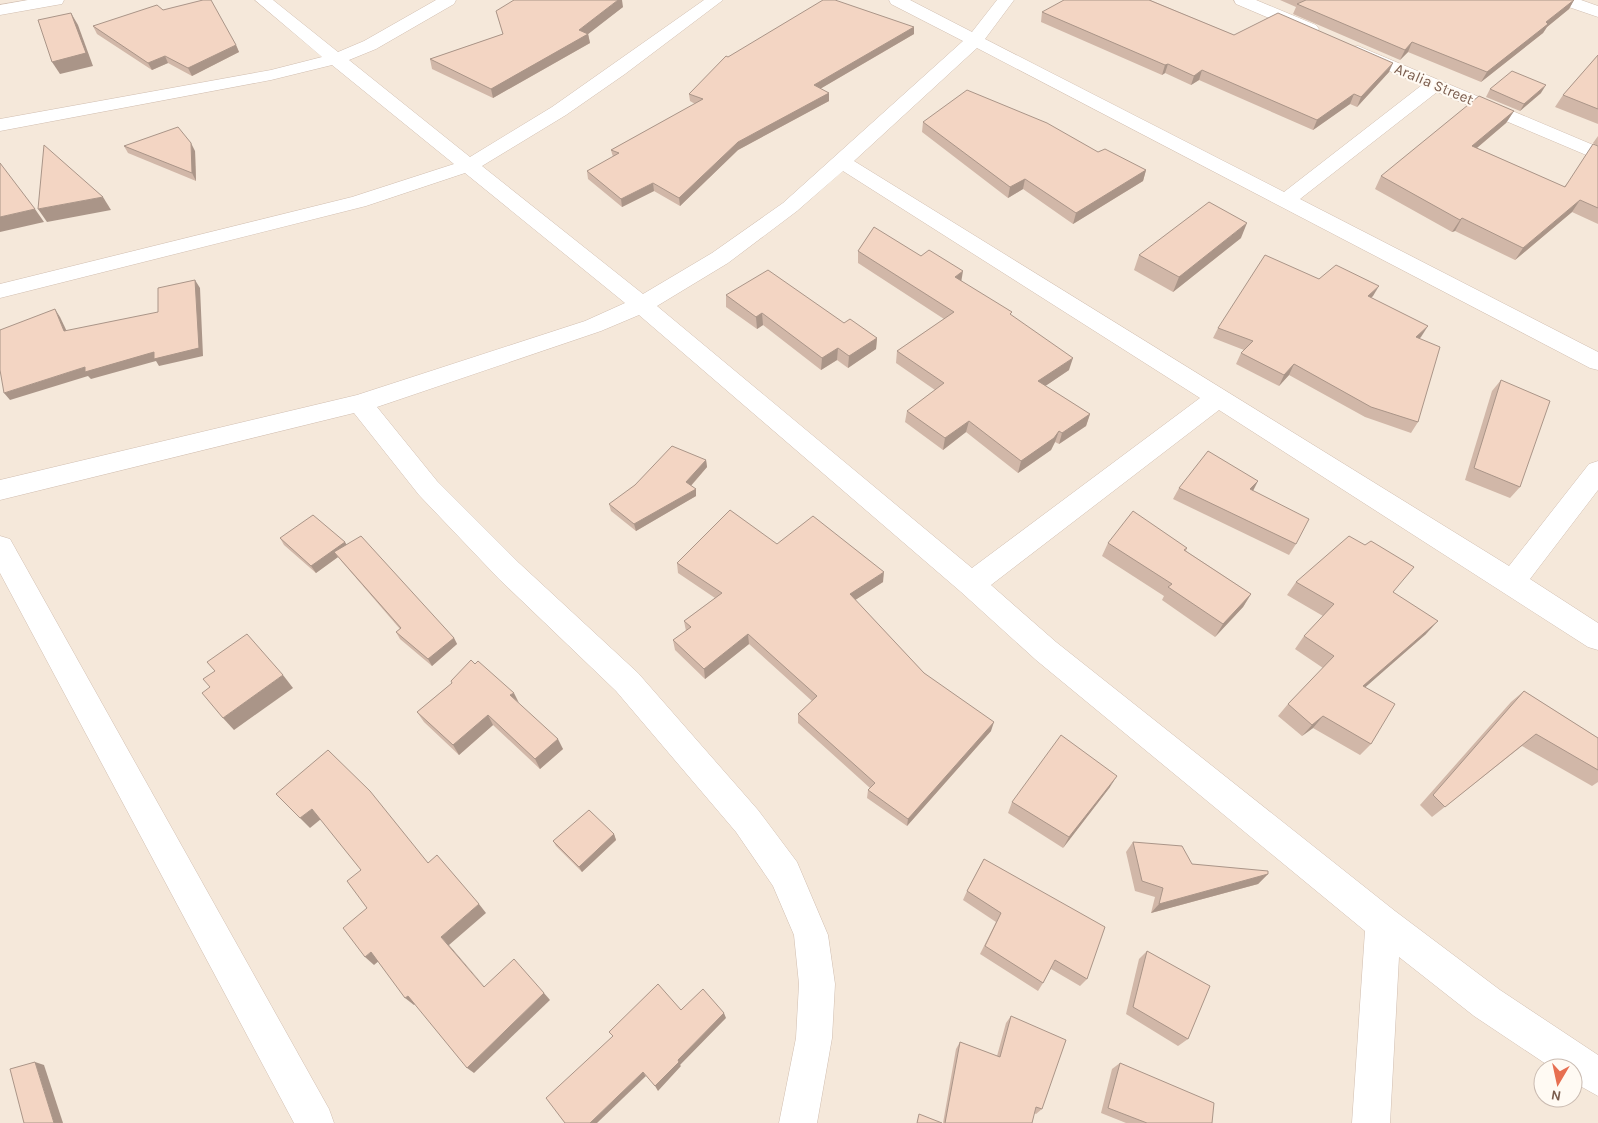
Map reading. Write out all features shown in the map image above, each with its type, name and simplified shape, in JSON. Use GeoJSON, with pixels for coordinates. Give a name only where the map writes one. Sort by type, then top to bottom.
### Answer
{"type":"FeatureCollection","features":[{"type":"Feature","properties":{"kind":"street"},"geometry":{"type":"LineString","coordinates":[[0,10],[56,0]]}},
{"type":"Feature","properties":{"kind":"street"},"geometry":{"type":"LineString","coordinates":[[263,0],[470,164],[642,305],[972,584],[1046,652],[1383,923],[1487,1003],[1598,1076]]}},
{"type":"Feature","properties":{"kind":"street"},"geometry":{"type":"LineString","coordinates":[[0,125],[271,75],[338,58],[370,44],[448,0]]}},
{"type":"Feature","properties":{"kind":"street"},"geometry":{"type":"LineString","coordinates":[[0,291],[359,202],[470,164],[558,111],[619,70],[715,0]]}},
{"type":"Feature","properties":{"kind":"street"},"geometry":{"type":"LineString","coordinates":[[897,0],[1598,362]]}},
{"type":"Feature","properties":{"kind":"street"},"geometry":{"type":"LineString","coordinates":[[0,490],[360,403],[516,353],[593,326],[642,305],[720,258],[790,206],[842,162],[975,40],[1006,0]]}},
{"type":"Feature","properties":{"kind":"street"},"geometry":{"type":"LineString","coordinates":[[1242,0],[1321,34]]}},
{"type":"Feature","properties":{"kind":"street"},"geometry":{"type":"LineString","coordinates":[[1566,0],[1598,12]]}},
{"type":"Feature","properties":{"kind":"street","name":"Aralia Street"},"geometry":{"type":"LineString","coordinates":[[1339,42],[1598,154]]}},
{"type":"Feature","properties":{"kind":"street"},"geometry":{"type":"LineString","coordinates":[[1285,201],[1435,84]]}},
{"type":"Feature","properties":{"kind":"street"},"geometry":{"type":"LineString","coordinates":[[842,162],[1512,582],[1598,638]]}},
{"type":"Feature","properties":{"kind":"street"},"geometry":{"type":"LineString","coordinates":[[972,584],[1218,398]]}},
{"type":"Feature","properties":{"kind":"street"},"geometry":{"type":"LineString","coordinates":[[360,403],[428,488],[509,571],[627,682],[747,821],[785,874],[811,935],[817,984],[814,1038],[798,1123]]}},
{"type":"Feature","properties":{"kind":"street"},"geometry":{"type":"LineString","coordinates":[[1512,582],[1598,471]]}},
{"type":"Feature","properties":{"kind":"street"},"geometry":{"type":"LineString","coordinates":[[0,547],[315,1123]]}},
{"type":"Feature","properties":{"kind":"street"},"geometry":{"type":"LineString","coordinates":[[1371,1123],[1383,923]]}},
{"type":"Feature","properties":{"kind":"shaded area"},"geometry":{"type":"Polygon","coordinates":[[[0,0],[1598,0],[1598,1123],[0,1123],[0,0]]]}},
{"type":"Feature","properties":{"kind":"building"},"geometry":{"type":"Polygon","coordinates":[[[203,0],[211,0],[236,45],[188,68],[165,56],[148,63],[93,26],[157,5],[163,10],[203,0]]]}},
{"type":"Feature","properties":{"kind":"building"},"geometry":{"type":"Polygon","coordinates":[[[514,0],[618,0],[579,30],[588,34],[491,89],[430,59],[503,34],[496,11],[514,0]]]}},
{"type":"Feature","properties":{"kind":"building"},"geometry":{"type":"Polygon","coordinates":[[[823,0],[835,0],[914,27],[814,85],[829,93],[738,142],[679,198],[653,183],[621,199],[587,171],[619,153],[611,150],[703,99],[689,94],[726,56],[728,57],[823,0]]]}},
{"type":"Feature","properties":{"kind":"building"},"geometry":{"type":"Polygon","coordinates":[[[1064,0],[1149,0],[1234,35],[1278,13],[1393,63],[1361,97],[1354,94],[1317,120],[1202,70],[1194,76],[1042,12],[1064,0]]]}},
{"type":"Feature","properties":{"kind":"building"},"geometry":{"type":"Polygon","coordinates":[[[1306,0],[1574,0],[1546,22],[1548,24],[1487,72],[1412,42],[1405,50],[1297,4],[1306,0]]]}},
{"type":"Feature","properties":{"kind":"building"},"geometry":{"type":"Polygon","coordinates":[[[71,13],[86,53],[52,62],[38,20],[71,13]]]}},
{"type":"Feature","properties":{"kind":"building"},"geometry":{"type":"Polygon","coordinates":[[[1598,55],[1598,109],[1563,95],[1598,55]]]}},
{"type":"Feature","properties":{"kind":"building"},"geometry":{"type":"Polygon","coordinates":[[[1512,71],[1546,85],[1524,104],[1490,89],[1512,71]]]}},
{"type":"Feature","properties":{"kind":"building"},"geometry":{"type":"Polygon","coordinates":[[[967,90],[1047,123],[1098,152],[1105,149],[1146,170],[1076,213],[1025,179],[1010,187],[923,122],[967,90]]]}},
{"type":"Feature","properties":{"kind":"building"},"geometry":{"type":"Polygon","coordinates":[[[1479,96],[1514,111],[1472,146],[1565,187],[1593,144],[1598,146],[1598,208],[1580,200],[1523,248],[1462,218],[1460,220],[1381,176],[1479,96]]]}},
{"type":"Feature","properties":{"kind":"building"},"geometry":{"type":"Polygon","coordinates":[[[178,127],[191,143],[192,173],[124,146],[178,127]]]}},
{"type":"Feature","properties":{"kind":"building"},"geometry":{"type":"Polygon","coordinates":[[[44,145],[103,197],[38,209],[44,145]]]}},
{"type":"Feature","properties":{"kind":"building"},"geometry":{"type":"Polygon","coordinates":[[[0,163],[35,209],[0,217],[0,163]]]}},
{"type":"Feature","properties":{"kind":"building"},"geometry":{"type":"Polygon","coordinates":[[[1209,202],[1247,223],[1179,277],[1139,255],[1209,202]]]}},
{"type":"Feature","properties":{"kind":"building"},"geometry":{"type":"Polygon","coordinates":[[[874,227],[921,256],[929,250],[963,271],[955,277],[1012,312],[1010,314],[1073,358],[1038,381],[1090,414],[1062,433],[1059,431],[1054,438],[1021,461],[969,421],[945,438],[907,411],[944,383],[897,351],[954,312],[858,251],[874,227]]]}},
{"type":"Feature","properties":{"kind":"building"},"geometry":{"type":"Polygon","coordinates":[[[1265,255],[1319,279],[1336,265],[1379,286],[1368,296],[1428,326],[1416,337],[1440,347],[1418,422],[1371,407],[1294,364],[1284,375],[1241,353],[1253,341],[1218,328],[1265,255]]]}},
{"type":"Feature","properties":{"kind":"building"},"geometry":{"type":"Polygon","coordinates":[[[768,270],[844,323],[850,319],[877,338],[849,356],[838,348],[822,358],[762,313],[756,317],[726,295],[768,270]]]}},
{"type":"Feature","properties":{"kind":"building"},"geometry":{"type":"Polygon","coordinates":[[[195,280],[199,348],[154,359],[154,352],[85,372],[85,367],[4,393],[0,370],[0,330],[55,309],[64,331],[158,312],[158,288],[195,280]]]}},
{"type":"Feature","properties":{"kind":"building"},"geometry":{"type":"Polygon","coordinates":[[[1501,380],[1550,401],[1520,487],[1474,468],[1501,380]]]}},
{"type":"Feature","properties":{"kind":"building"},"geometry":{"type":"Polygon","coordinates":[[[672,446],[706,460],[686,482],[696,489],[634,524],[609,504],[635,485],[672,446]]]}},
{"type":"Feature","properties":{"kind":"building"},"geometry":{"type":"Polygon","coordinates":[[[1208,451],[1258,481],[1250,489],[1309,519],[1296,544],[1179,488],[1208,451]]]}},
{"type":"Feature","properties":{"kind":"building"},"geometry":{"type":"Polygon","coordinates":[[[730,510],[777,544],[813,516],[884,572],[850,594],[924,673],[994,722],[908,819],[868,790],[875,783],[798,714],[817,696],[748,634],[704,669],[673,640],[691,627],[684,621],[722,593],[677,563],[730,510]]]}},
{"type":"Feature","properties":{"kind":"building"},"geometry":{"type":"Polygon","coordinates":[[[1133,511],[1187,548],[1184,550],[1251,594],[1223,624],[1168,587],[1172,584],[1108,543],[1133,511]]]}},
{"type":"Feature","properties":{"kind":"building"},"geometry":{"type":"Polygon","coordinates":[[[313,515],[345,542],[311,566],[280,538],[313,515]]]}},
{"type":"Feature","properties":{"kind":"building"},"geometry":{"type":"Polygon","coordinates":[[[361,536],[454,638],[428,659],[396,632],[401,628],[334,552],[361,536]]]}},
{"type":"Feature","properties":{"kind":"building"},"geometry":{"type":"Polygon","coordinates":[[[1349,536],[1365,545],[1371,541],[1414,567],[1393,592],[1438,621],[1363,686],[1395,704],[1371,744],[1323,716],[1312,725],[1288,704],[1334,656],[1304,636],[1334,604],[1296,582],[1349,536]]]}},
{"type":"Feature","properties":{"kind":"building"},"geometry":{"type":"Polygon","coordinates":[[[247,634],[283,675],[223,718],[202,693],[210,687],[203,679],[215,671],[207,662],[247,634]]]}},
{"type":"Feature","properties":{"kind":"building"},"geometry":{"type":"Polygon","coordinates":[[[471,660],[475,664],[478,661],[514,693],[510,695],[558,739],[535,759],[488,715],[453,745],[417,712],[452,683],[451,681],[471,660]]]}},
{"type":"Feature","properties":{"kind":"building"},"geometry":{"type":"Polygon","coordinates":[[[1524,691],[1598,738],[1598,770],[1536,734],[1445,807],[1433,795],[1524,691]]]}},
{"type":"Feature","properties":{"kind":"building"},"geometry":{"type":"Polygon","coordinates":[[[1061,735],[1117,776],[1069,837],[1012,802],[1061,735]]]}},
{"type":"Feature","properties":{"kind":"building"},"geometry":{"type":"Polygon","coordinates":[[[328,750],[370,791],[428,863],[437,855],[479,904],[441,937],[484,987],[514,959],[544,993],[467,1068],[408,996],[405,998],[371,952],[365,957],[343,928],[367,908],[347,881],[361,870],[312,809],[300,818],[276,794],[328,750]]]}},
{"type":"Feature","properties":{"kind":"building"},"geometry":{"type":"Polygon","coordinates":[[[589,810],[614,834],[579,867],[553,841],[589,810]]]}},
{"type":"Feature","properties":{"kind":"building"},"geometry":{"type":"Polygon","coordinates":[[[1133,842],[1182,846],[1192,864],[1268,871],[1268,874],[1159,904],[1163,888],[1142,881],[1133,842]]]}},
{"type":"Feature","properties":{"kind":"building"},"geometry":{"type":"Polygon","coordinates":[[[984,859],[1105,927],[1087,979],[1055,960],[1043,983],[985,946],[1001,913],[967,891],[984,859]]]}},
{"type":"Feature","properties":{"kind":"building"},"geometry":{"type":"Polygon","coordinates":[[[1147,951],[1210,986],[1188,1039],[1133,1007],[1147,951]]]}},
{"type":"Feature","properties":{"kind":"building"},"geometry":{"type":"Polygon","coordinates":[[[658,984],[681,1010],[703,989],[724,1013],[655,1086],[643,1072],[590,1123],[565,1123],[546,1098],[613,1036],[609,1032],[658,984]]]}},
{"type":"Feature","properties":{"kind":"building"},"geometry":{"type":"Polygon","coordinates":[[[1011,1016],[1066,1040],[1042,1109],[1036,1107],[1032,1123],[945,1123],[960,1042],[1000,1057],[1011,1016]]]}},
{"type":"Feature","properties":{"kind":"building"},"geometry":{"type":"Polygon","coordinates":[[[35,1062],[54,1123],[24,1123],[10,1069],[35,1062]]]}},
{"type":"Feature","properties":{"kind":"building"},"geometry":{"type":"Polygon","coordinates":[[[1120,1063],[1214,1103],[1212,1123],[1147,1123],[1108,1108],[1120,1063]]]}},
{"type":"Feature","properties":{"kind":"building"},"geometry":{"type":"Polygon","coordinates":[[[919,1114],[942,1123],[917,1123],[919,1114]]]}}]}
